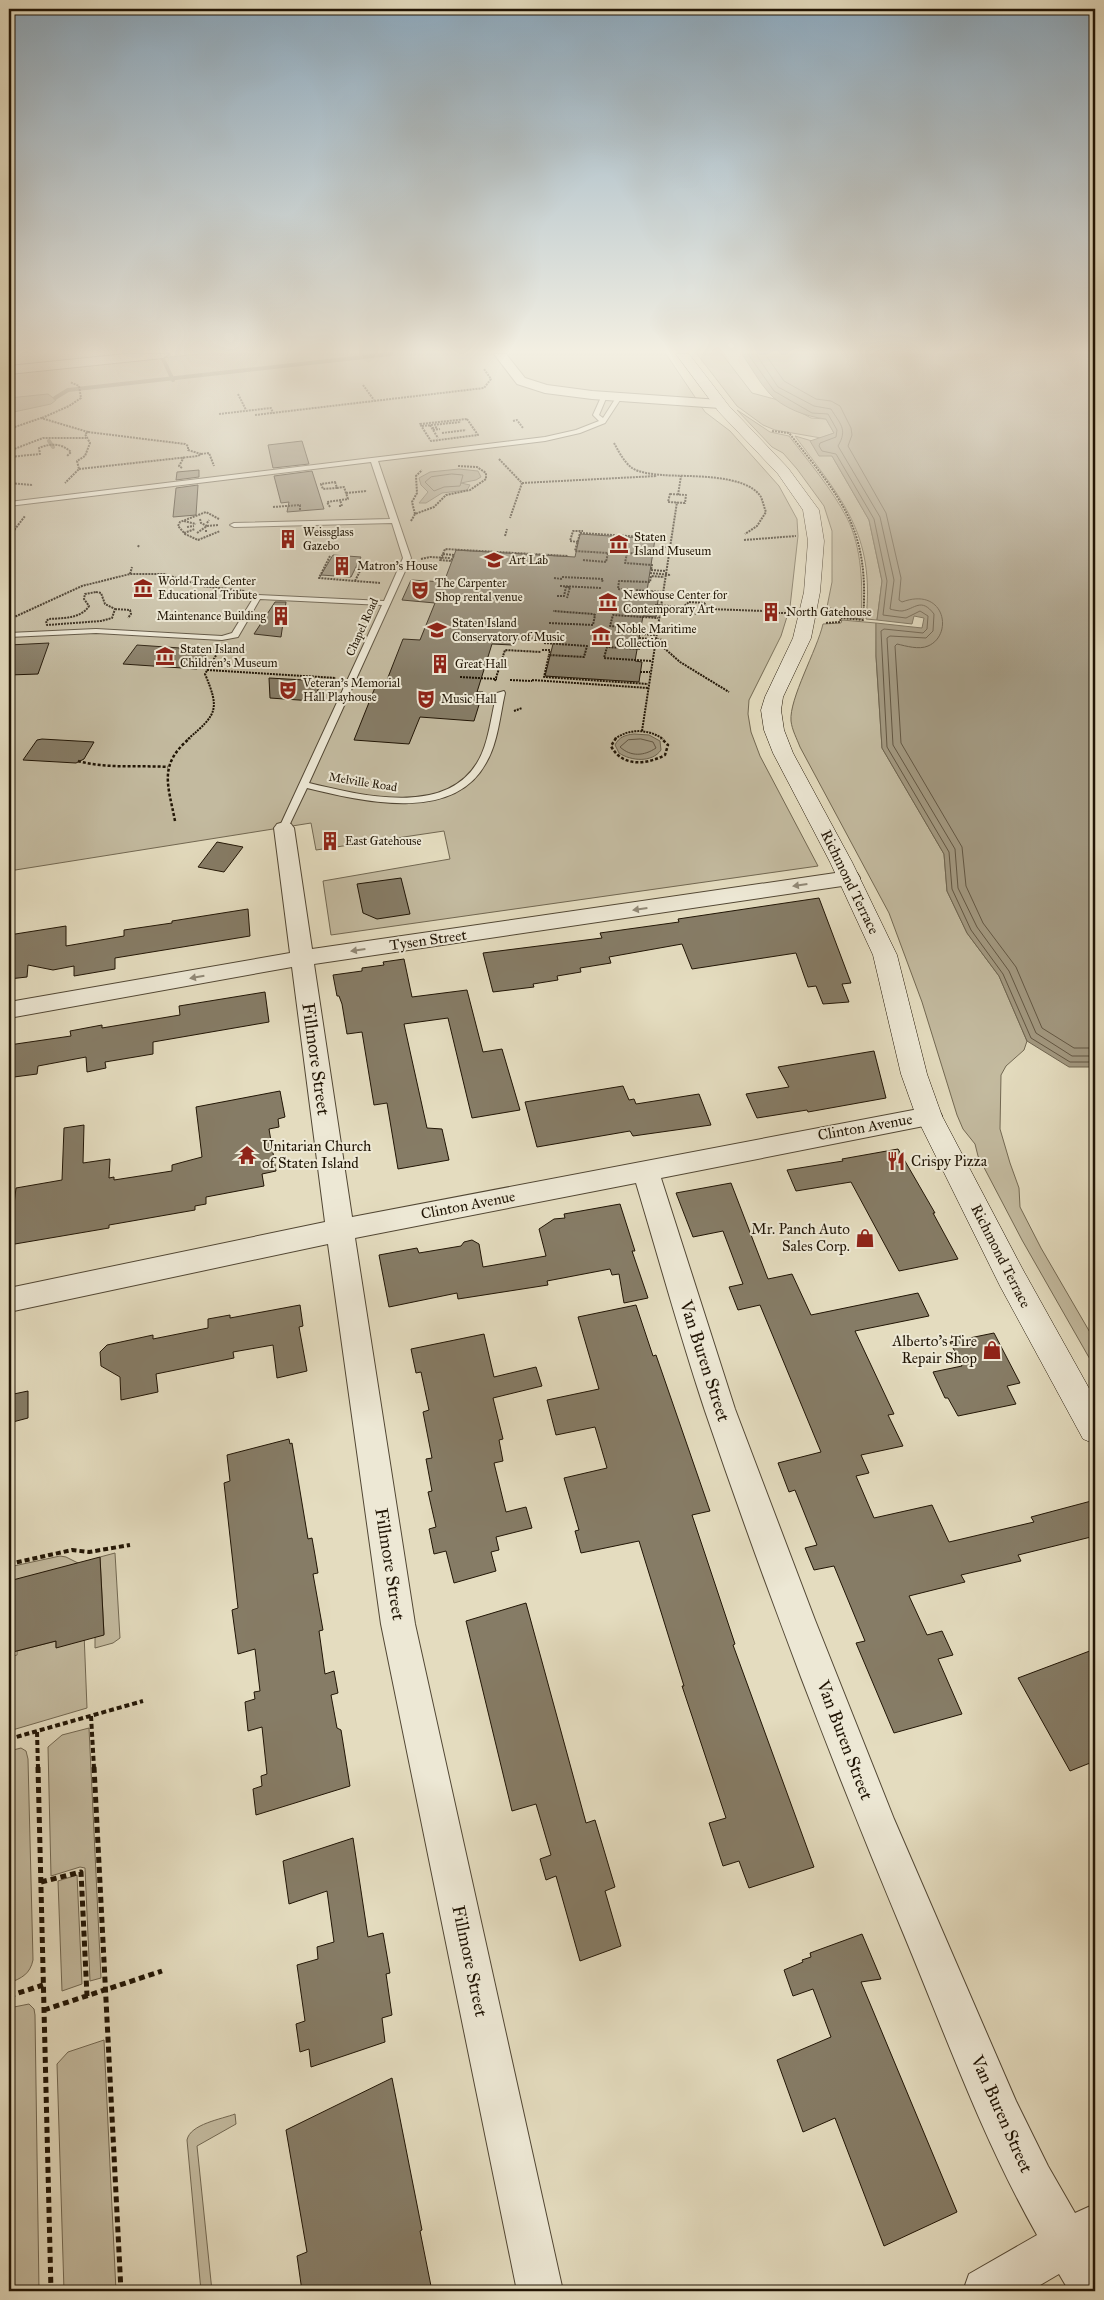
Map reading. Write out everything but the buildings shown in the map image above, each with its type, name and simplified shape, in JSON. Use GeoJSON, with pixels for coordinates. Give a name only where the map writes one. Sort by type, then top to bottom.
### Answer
{"type":"FeatureCollection","features":[{"type":"Feature","properties":{"kind":"main road","name":"Richmond Terrace"},"geometry":{"type":"LineString","coordinates":[[775,461],[802,495],[814,518],[816,541],[816,562],[807,622],[799,647],[774,697],[772,717],[777,738],[849,878],[885,955],[914,1074],[929,1116],[1015,1285],[1095,1429]]}},
{"type":"Feature","properties":{"kind":"street","name":"Fillmore Street"},"geometry":{"type":"LineString","coordinates":[[284,828],[340,1230],[398,1624],[540,2291]]}},
{"type":"Feature","properties":{"kind":"street","name":"Tysen Street"},"geometry":{"type":"LineString","coordinates":[[9,1010],[302,958],[849,878]]}},
{"type":"Feature","properties":{"kind":"street","name":"Clinton Avenue"},"geometry":{"type":"LineString","coordinates":[[9,1300],[340,1230],[929,1116]]}},
{"type":"Feature","properties":{"kind":"street","name":"Van Buren Street"},"geometry":{"type":"LineString","coordinates":[[645,1170],[720,1409],[798,1620],[878,1826],[1001,2116],[1032,2182],[1081,2235],[1095,2290]]}},
{"type":"Feature","properties":{"kind":"street"},"geometry":{"type":"LineString","coordinates":[[986,2291],[1081,2235]]}},
{"type":"Feature","properties":{"kind":"lane"},"geometry":{"type":"LineString","coordinates":[[9,504],[363,461]]}},
{"type":"Feature","properties":{"kind":"lane","name":"Chapel Road"},"geometry":{"type":"LineString","coordinates":[[284,828],[407,558],[374,461]]}},
{"type":"Feature","properties":{"kind":"lane"},"geometry":{"type":"LineString","coordinates":[[234,525],[394,521]]}},
{"type":"Feature","properties":{"kind":"lane"},"geometry":{"type":"LineString","coordinates":[[9,635],[96,631],[222,638],[235,635],[258,597],[386,603]]}},
{"type":"Feature","properties":{"kind":"lane","name":"Melville Road"},"geometry":{"type":"LineString","coordinates":[[304,784],[346,794],[401,801],[419,801],[451,792],[462,785],[482,764],[501,693]]}},
{"type":"Feature","properties":{"kind":"path"},"geometry":{"type":"LineString","coordinates":[[79,469],[149,461]]}},
{"type":"Feature","properties":{"kind":"path"},"geometry":{"type":"LineString","coordinates":[[501,461],[522,483],[632,476],[681,476],[728,480],[754,491],[760,498],[766,512],[757,526],[745,534]]}},
{"type":"Feature","properties":{"kind":"path"},"geometry":{"type":"LineString","coordinates":[[626,461],[636,470],[673,476]]}},
{"type":"Feature","properties":{"kind":"path"},"geometry":{"type":"LineString","coordinates":[[415,514],[434,506],[448,494],[470,490],[486,479],[487,476],[477,467],[449,466]]}},
{"type":"Feature","properties":{"kind":"path"},"geometry":{"type":"LineString","coordinates":[[411,522],[415,514],[412,502],[418,493],[415,479],[418,472],[426,469]]}},
{"type":"Feature","properties":{"kind":"path"},"geometry":{"type":"LineString","coordinates":[[678,495],[681,476]]}},
{"type":"Feature","properties":{"kind":"path"},"geometry":{"type":"LineString","coordinates":[[337,488],[335,482],[321,484],[323,489],[337,488],[344,487],[348,500],[340,500],[327,502],[329,507],[342,506],[340,500]]}},
{"type":"Feature","properties":{"kind":"path"},"geometry":{"type":"LineString","coordinates":[[510,518],[522,483]]}},
{"type":"Feature","properties":{"kind":"path"},"geometry":{"type":"LineString","coordinates":[[346,493],[384,489]]}},
{"type":"Feature","properties":{"kind":"path"},"geometry":{"type":"LineString","coordinates":[[670,494],[678,495],[686,495],[685,503],[668,502],[670,494]]}},
{"type":"Feature","properties":{"kind":"path"},"geometry":{"type":"LineString","coordinates":[[642,731],[654,640],[677,502]]}},
{"type":"Feature","properties":{"kind":"path"},"geometry":{"type":"LineString","coordinates":[[272,506],[300,503]]}},
{"type":"Feature","properties":{"kind":"path"},"geometry":{"type":"LineString","coordinates":[[213,523],[220,520],[206,512],[183,521],[178,526],[184,533],[199,540],[224,530]]}},
{"type":"Feature","properties":{"kind":"path"},"geometry":{"type":"LineString","coordinates":[[197,533],[207,526],[201,523],[200,520]]}},
{"type":"Feature","properties":{"kind":"path"},"geometry":{"type":"LineString","coordinates":[[183,521],[195,527]]}},
{"type":"Feature","properties":{"kind":"path"},"geometry":{"type":"LineString","coordinates":[[187,527],[195,527]]}},
{"type":"Feature","properties":{"kind":"path"},"geometry":{"type":"LineString","coordinates":[[184,533],[195,527]]}},
{"type":"Feature","properties":{"kind":"path"},"geometry":{"type":"LineString","coordinates":[[212,529],[216,532]]}},
{"type":"Feature","properties":{"kind":"path"},"geometry":{"type":"LineString","coordinates":[[505,536],[507,529]]}},
{"type":"Feature","properties":{"kind":"path"},"geometry":{"type":"LineString","coordinates":[[578,542],[570,541],[573,531],[661,538],[670,537]]}},
{"type":"Feature","properties":{"kind":"path"},"geometry":{"type":"LineString","coordinates":[[583,560],[606,562],[608,552],[575,550],[580,533],[637,536]]}},
{"type":"Feature","properties":{"kind":"path"},"geometry":{"type":"LineString","coordinates":[[744,540],[800,536]]}},
{"type":"Feature","properties":{"kind":"path"},"geometry":{"type":"LineString","coordinates":[[662,547],[669,547]]}},
{"type":"Feature","properties":{"kind":"path"},"geometry":{"type":"LineString","coordinates":[[442,556],[445,549],[568,556]]}},
{"type":"Feature","properties":{"kind":"path"},"geometry":{"type":"LineString","coordinates":[[665,574],[652,570],[652,565],[625,563],[627,553],[668,556]]}},
{"type":"Feature","properties":{"kind":"path"},"geometry":{"type":"LineString","coordinates":[[330,556],[318,578],[395,584]]}},
{"type":"Feature","properties":{"kind":"path"},"geometry":{"type":"LineString","coordinates":[[420,560],[442,556],[452,558]]}},
{"type":"Feature","properties":{"kind":"path"},"geometry":{"type":"LineString","coordinates":[[355,581],[362,567],[356,566]]}},
{"type":"Feature","properties":{"kind":"path"},"geometry":{"type":"LineString","coordinates":[[130,574],[132,567]]}},
{"type":"Feature","properties":{"kind":"path"},"geometry":{"type":"LineString","coordinates":[[650,573],[671,575]]}},
{"type":"Feature","properties":{"kind":"path"},"geometry":{"type":"LineString","coordinates":[[9,619],[82,586],[130,574],[164,574],[202,586],[254,592],[258,597]]}},
{"type":"Feature","properties":{"kind":"path"},"geometry":{"type":"LineString","coordinates":[[662,592],[618,589],[619,581],[650,582],[651,576],[665,574]]}},
{"type":"Feature","properties":{"kind":"path"},"geometry":{"type":"LineString","coordinates":[[342,580],[345,576]]}},
{"type":"Feature","properties":{"kind":"path"},"geometry":{"type":"LineString","coordinates":[[554,578],[603,579],[602,582]]}},
{"type":"Feature","properties":{"kind":"path"},"geometry":{"type":"LineString","coordinates":[[82,586],[90,592],[101,593],[104,603],[115,609],[130,610],[130,617],[123,619]]}},
{"type":"Feature","properties":{"kind":"path"},"geometry":{"type":"LineString","coordinates":[[560,586],[601,588]]}},
{"type":"Feature","properties":{"kind":"path"},"geometry":{"type":"LineString","coordinates":[[557,596],[564,596],[566,587],[570,587],[567,598]]}},
{"type":"Feature","properties":{"kind":"path"},"geometry":{"type":"LineString","coordinates":[[90,592],[84,596],[89,606],[86,611],[71,616],[49,619],[46,621],[47,625],[116,620]]}},
{"type":"Feature","properties":{"kind":"path"},"geometry":{"type":"LineString","coordinates":[[683,607],[686,603],[697,602],[704,603],[709,608],[764,612]]}},
{"type":"Feature","properties":{"kind":"path"},"geometry":{"type":"LineString","coordinates":[[655,605],[683,607],[688,612],[695,614],[703,613],[709,608]]}},
{"type":"Feature","properties":{"kind":"path"},"geometry":{"type":"LineString","coordinates":[[822,623],[840,622],[842,612],[825,608]]}},
{"type":"Feature","properties":{"kind":"path"},"geometry":{"type":"LineString","coordinates":[[109,620],[114,616],[115,609]]}},
{"type":"Feature","properties":{"kind":"path"},"geometry":{"type":"LineString","coordinates":[[549,623],[593,625],[595,615],[553,612]]}},
{"type":"Feature","properties":{"kind":"path"},"geometry":{"type":"LineString","coordinates":[[655,635],[641,634],[642,628],[610,626],[612,615],[658,618]]}},
{"type":"Feature","properties":{"kind":"path"},"geometry":{"type":"LineString","coordinates":[[175,821],[168,768],[176,752],[202,726],[214,710],[215,702],[205,674],[219,650],[235,635]]}},
{"type":"Feature","properties":{"kind":"path"},"geometry":{"type":"LineString","coordinates":[[639,638],[654,640],[680,662],[729,692]]}},
{"type":"Feature","properties":{"kind":"path"},"geometry":{"type":"LineString","coordinates":[[651,661],[604,658],[607,646],[639,649],[640,641],[664,640]]}},
{"type":"Feature","properties":{"kind":"path"},"geometry":{"type":"LineString","coordinates":[[544,643],[558,642],[587,646],[584,657],[549,655]]}},
{"type":"Feature","properties":{"kind":"path"},"geometry":{"type":"LineString","coordinates":[[529,651],[550,650],[544,677],[648,684]]}},
{"type":"Feature","properties":{"kind":"path"},"geometry":{"type":"LineString","coordinates":[[207,670],[352,680]]}},
{"type":"Feature","properties":{"kind":"path"},"geometry":{"type":"LineString","coordinates":[[640,672],[650,672]]}},
{"type":"Feature","properties":{"kind":"path"},"geometry":{"type":"LineString","coordinates":[[460,677],[648,688]]}},
{"type":"Feature","properties":{"kind":"path"},"geometry":{"type":"LineString","coordinates":[[591,684],[592,680]]}},
{"type":"Feature","properties":{"kind":"path"},"geometry":{"type":"LineString","coordinates":[[632,731],[642,731],[659,736],[664,740],[668,745],[665,755],[651,761],[633,762],[617,756],[612,751],[611,746],[616,737],[632,731]]}},
{"type":"Feature","properties":{"kind":"path"},"geometry":{"type":"LineString","coordinates":[[78,762],[99,766],[122,765],[168,768]]}},
{"type":"Feature","properties":{"kind":"path"},"geometry":{"type":"LineString","coordinates":[[9,1564],[72,1550],[89,1552],[130,1545]]}},
{"type":"Feature","properties":{"kind":"path"},"geometry":{"type":"LineString","coordinates":[[9,1738],[37,1732],[143,1701]]}},
{"type":"Feature","properties":{"kind":"path"},"geometry":{"type":"LineString","coordinates":[[91,1716],[121,2291]]}},
{"type":"Feature","properties":{"kind":"path"},"geometry":{"type":"LineString","coordinates":[[37,1732],[51,2291]]}},
{"type":"Feature","properties":{"kind":"path"},"geometry":{"type":"LineString","coordinates":[[41,1882],[81,1872],[87,1996]]}},
{"type":"Feature","properties":{"kind":"path"},"geometry":{"type":"LineString","coordinates":[[44,2010],[162,1972]]}},
{"type":"Feature","properties":{"kind":"path"},"geometry":{"type":"LineString","coordinates":[[9,1996],[43,1985]]}},
{"type":"Feature","properties":{"kind":"path"},"geometry":{"type":"LineString","coordinates":[[177,2291],[186,2288]]}},
{"type":"Feature","properties":{"kind":"shaded area"},"geometry":{"type":"Polygon","coordinates":[[[9,461],[757,461],[779,486],[797,519],[798,536],[790,607],[781,636],[749,700],[748,714],[751,732],[760,756],[818,866],[331,935],[323,881],[450,859],[444,831],[316,850],[311,823],[9,871],[9,461]]]}},
{"type":"Feature","properties":{"kind":"shaded area"},"geometry":{"type":"Polygon","coordinates":[[[790,461],[809,461],[847,518],[859,554],[862,593],[861,619],[843,617],[844,612],[827,607],[832,582],[832,531],[824,506],[790,461]]]}},
{"type":"Feature","properties":{"kind":"shaded area"},"geometry":{"type":"Polygon","coordinates":[[[813,461],[835,461],[869,520],[882,581],[877,620],[866,619],[867,589],[865,563],[860,540],[852,519],[813,461]]]}},
{"type":"Feature","properties":{"kind":"shaded area"},"geometry":{"type":"Polygon","coordinates":[[[842,620],[876,623],[876,656],[882,748],[944,854],[947,891],[967,933],[999,976],[1027,1041],[1024,1050],[1006,1066],[1001,1075],[1000,1129],[1019,1188],[1020,1207],[1041,1248],[1095,1341],[1095,1368],[1022,1240],[978,1156],[975,1144],[963,1129],[922,1002],[889,913],[793,731],[791,721],[794,700],[823,624],[841,623],[842,620]]]}},
{"type":"Feature","properties":{"kind":"shaded area"},"geometry":{"type":"Polygon","coordinates":[[[115,1553],[120,1638],[113,1643],[95,1648],[95,1637],[104,1634],[100,1557],[115,1553]]]}},
{"type":"Feature","properties":{"kind":"shaded area"},"geometry":{"type":"Polygon","coordinates":[[[60,1556],[78,1563],[11,1585],[11,1580],[9,1581],[9,1567],[60,1556]]]}},
{"type":"Feature","properties":{"kind":"shaded area"},"geometry":{"type":"Polygon","coordinates":[[[84,1633],[87,1708],[9,1731],[9,1657],[17,1655],[17,1651],[56,1641],[56,1647],[84,1633]]]}},
{"type":"Feature","properties":{"kind":"shaded area"},"geometry":{"type":"Polygon","coordinates":[[[89,1728],[101,1978],[90,1981],[85,1868],[80,1867],[51,1876],[48,1747],[62,1735],[89,1728]]]}},
{"type":"Feature","properties":{"kind":"shaded area"},"geometry":{"type":"Polygon","coordinates":[[[21,1748],[26,1751],[28,1759],[33,1960],[30,1969],[25,1975],[9,1983],[9,1751],[21,1748]]]}},
{"type":"Feature","properties":{"kind":"shaded area"},"geometry":{"type":"Polygon","coordinates":[[[77,1875],[82,1984],[62,1991],[58,1881],[77,1875]]]}},
{"type":"Feature","properties":{"kind":"shaded area"},"geometry":{"type":"Polygon","coordinates":[[[29,2004],[34,2009],[35,2015],[39,2291],[9,2291],[9,2008],[29,2004]]]}},
{"type":"Feature","properties":{"kind":"shaded area"},"geometry":{"type":"Polygon","coordinates":[[[104,2040],[116,2291],[64,2291],[57,2064],[68,2052],[104,2040]]]}},
{"type":"Feature","properties":{"kind":"shaded area"},"geometry":{"type":"Polygon","coordinates":[[[235,2114],[236,2124],[197,2146],[212,2291],[201,2291],[187,2140],[189,2134],[200,2126],[235,2114]]]}},
{"type":"Feature","properties":{"kind":"water"},"geometry":{"type":"Polygon","coordinates":[[[835,461],[1095,461],[1095,1067],[1069,1067],[1027,1041],[999,976],[967,933],[947,891],[944,854],[882,748],[876,656],[876,623],[922,628],[924,618],[914,616],[912,624],[877,620],[882,581],[869,520],[835,461]]]}},
{"type":"Feature","properties":{"kind":"water"},"geometry":{"type":"Polygon","coordinates":[[[459,469],[478,471],[481,477],[461,483],[470,485],[467,490],[442,493],[426,503],[419,503],[428,492],[421,485],[419,478],[430,472],[459,469]]]}},
{"type":"Feature","properties":{"kind":"water"},"geometry":{"type":"Polygon","coordinates":[[[634,734],[649,735],[660,741],[661,750],[647,759],[629,758],[619,753],[615,745],[618,740],[634,734]]]}},
{"type":"Feature","properties":{"kind":"place","name":"Weissglass Gazebo"},"geometry":{"type":"Point","coordinates":[288,539]}},
{"type":"Feature","properties":{"kind":"place","name":"Staten Island Museum"},"geometry":{"type":"Point","coordinates":[619,544]}},
{"type":"Feature","properties":{"kind":"place","name":"Art Lab"},"geometry":{"type":"Point","coordinates":[494,560]}},
{"type":"Feature","properties":{"kind":"place","name":"Matron’s House"},"geometry":{"type":"Point","coordinates":[342,566]}},
{"type":"Feature","properties":{"kind":"place","name":"World Trade Center Educational Tribute"},"geometry":{"type":"Point","coordinates":[143,588]}},
{"type":"Feature","properties":{"kind":"place","name":"The Carpenter Shop rental venue"},"geometry":{"type":"Point","coordinates":[420,590]}},
{"type":"Feature","properties":{"kind":"place","name":"Newhouse Center for Contemporary Art"},"geometry":{"type":"Point","coordinates":[608,602]}},
{"type":"Feature","properties":{"kind":"place","name":"North Gatehouse"},"geometry":{"type":"Point","coordinates":[771,612]}},
{"type":"Feature","properties":{"kind":"place","name":"Maintenance Building"},"geometry":{"type":"Point","coordinates":[281,616]}},
{"type":"Feature","properties":{"kind":"place","name":"Staten Island Conservatory of Music"},"geometry":{"type":"Point","coordinates":[437,630]}},
{"type":"Feature","properties":{"kind":"place","name":"Noble Maritime Collection"},"geometry":{"type":"Point","coordinates":[601,636]}},
{"type":"Feature","properties":{"kind":"place","name":"Staten Island Children’s Museum"},"geometry":{"type":"Point","coordinates":[165,656]}},
{"type":"Feature","properties":{"kind":"place","name":"Great Hall"},"geometry":{"type":"Point","coordinates":[440,664]}},
{"type":"Feature","properties":{"kind":"place","name":"Veteran’s Memorial Hall Playhouse"},"geometry":{"type":"Point","coordinates":[288,690]}},
{"type":"Feature","properties":{"kind":"place","name":"Music Hall"},"geometry":{"type":"Point","coordinates":[426,699]}},
{"type":"Feature","properties":{"kind":"place","name":"East Gatehouse"},"geometry":{"type":"Point","coordinates":[330,841]}},
{"type":"Feature","properties":{"kind":"place","name":"Unitarian Church of Staten Island"},"geometry":{"type":"Point","coordinates":[247,1155]}},
{"type":"Feature","properties":{"kind":"place","name":"Crispy Pizza"},"geometry":{"type":"Point","coordinates":[896,1161]}},
{"type":"Feature","properties":{"kind":"place","name":"Mr. Panch Auto Sales Corp."},"geometry":{"type":"Point","coordinates":[865,1238]}},
{"type":"Feature","properties":{"kind":"place","name":"Alberto's Tire Repair Shop"},"geometry":{"type":"Point","coordinates":[992,1350]}}]}
